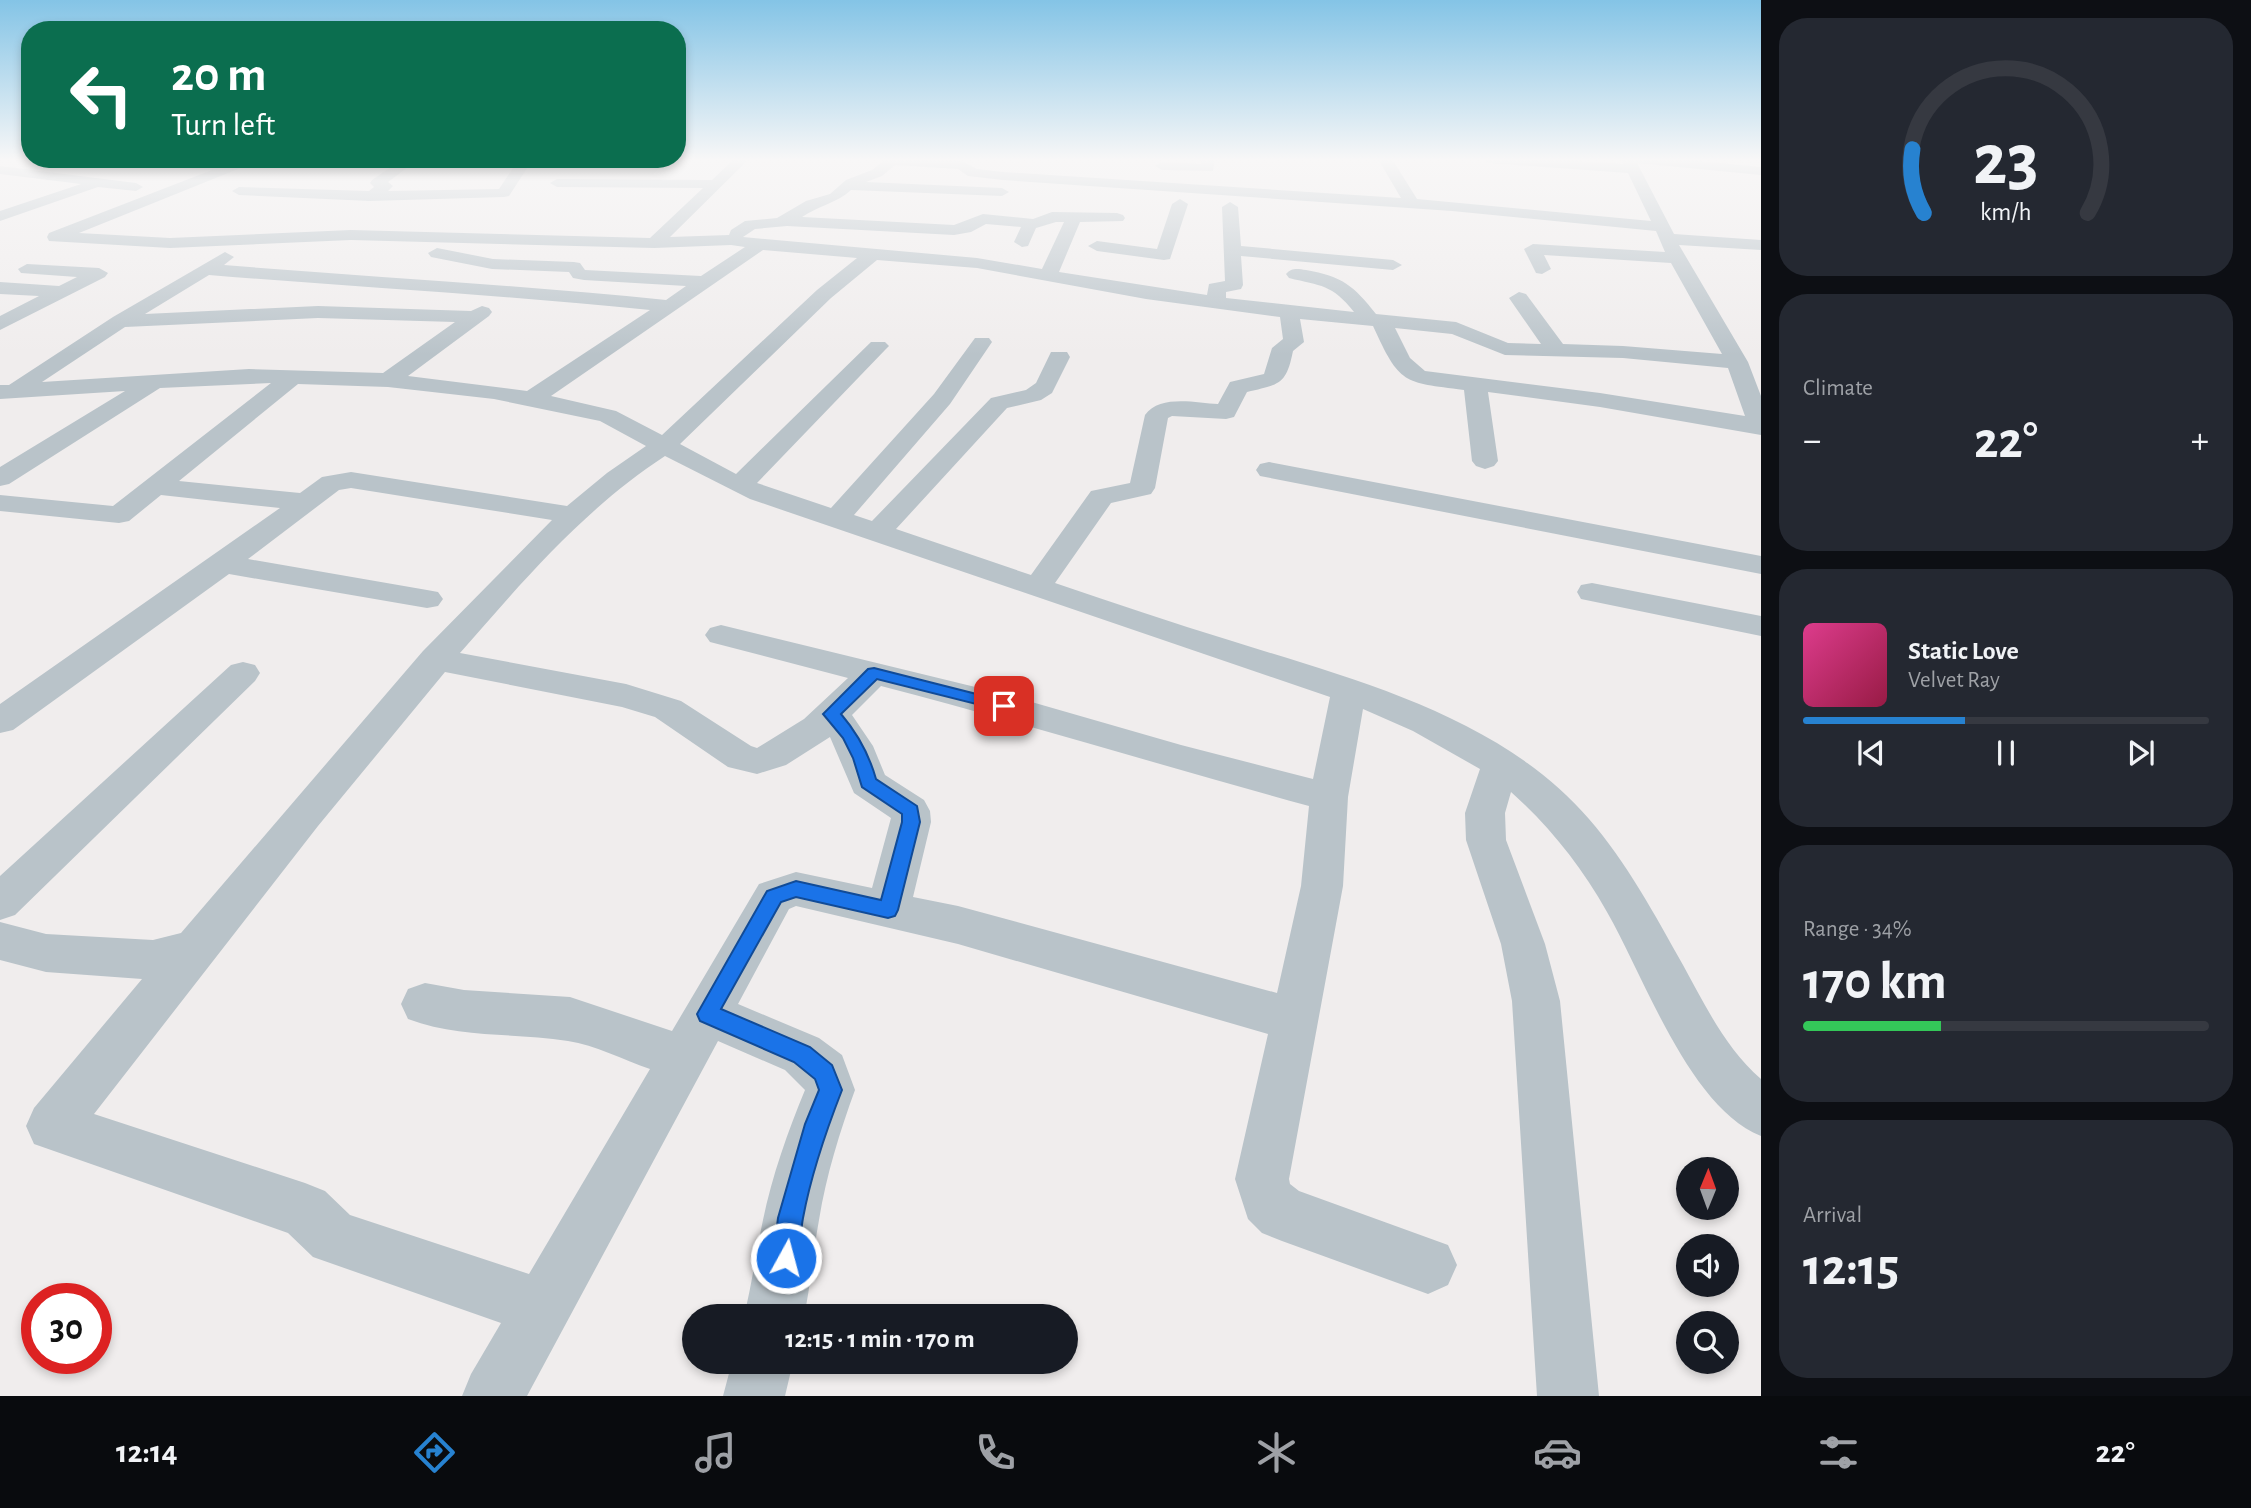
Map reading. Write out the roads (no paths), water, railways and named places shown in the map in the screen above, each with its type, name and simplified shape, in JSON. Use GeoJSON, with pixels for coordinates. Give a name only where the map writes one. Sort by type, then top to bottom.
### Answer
{"type":"FeatureCollection","features":[{"type":"Feature","properties":{"kind":"street"},"geometry":{"type":"LineString","coordinates":[[82,224],[48,237],[153,243],[251,240],[338,248],[430,252],[471,257],[492,264],[570,267],[576,268],[579,274]]}},
{"type":"Feature","properties":{"kind":"street"},"geometry":{"type":"LineString","coordinates":[[188,242],[219,224]]}},
{"type":"Feature","properties":{"kind":"street"},"geometry":{"type":"LineString","coordinates":[[250,314],[272,289],[338,248],[368,224]]}},
{"type":"Feature","properties":{"kind":"street"},"geometry":{"type":"LineString","coordinates":[[654,243],[674,224]]}},
{"type":"Feature","properties":{"kind":"street"},"geometry":{"type":"LineString","coordinates":[[731,240],[751,224]]}},
{"type":"Feature","properties":{"kind":"street"},"geometry":{"type":"LineString","coordinates":[[807,249],[827,224]]}},
{"type":"Feature","properties":{"kind":"street"},"geometry":{"type":"LineString","coordinates":[[830,224],[920,229],[1012,270],[1048,276],[1089,264],[1164,255],[1170,224]]}},
{"type":"Feature","properties":{"kind":"street"},"geometry":{"type":"LineString","coordinates":[[338,248],[731,240],[906,259],[958,246],[978,224]]}},
{"type":"Feature","properties":{"kind":"street"},"geometry":{"type":"LineString","coordinates":[[1012,270],[1031,224]]}},
{"type":"Feature","properties":{"kind":"street"},"geometry":{"type":"LineString","coordinates":[[1048,276],[1071,224]]}},
{"type":"Feature","properties":{"kind":"street"},"geometry":{"type":"LineString","coordinates":[[1089,264],[1108,224]]}},
{"type":"Feature","properties":{"kind":"street"},"geometry":{"type":"LineString","coordinates":[[1217,303],[1216,288],[1234,285],[1231,224]]}},
{"type":"Feature","properties":{"kind":"street"},"geometry":{"type":"LineString","coordinates":[[1511,224],[1574,228],[1584,224]]}},
{"type":"Feature","properties":{"kind":"street"},"geometry":{"type":"LineString","coordinates":[[1614,224],[1761,245]]}},
{"type":"Feature","properties":{"kind":"street"},"geometry":{"type":"LineString","coordinates":[[1661,224],[1677,258],[1737,362],[1761,427]]}},
{"type":"Feature","properties":{"kind":"street"},"geometry":{"type":"LineString","coordinates":[[906,259],[920,229]]}},
{"type":"Feature","properties":{"kind":"street"},"geometry":{"type":"LineString","coordinates":[[6,392],[251,240]]}},
{"type":"Feature","properties":{"kind":"street"},"geometry":{"type":"LineString","coordinates":[[27,269],[96,272],[153,243]]}},
{"type":"Feature","properties":{"kind":"street"},"geometry":{"type":"LineString","coordinates":[[533,398],[760,245]]}},
{"type":"Feature","properties":{"kind":"street"},"geometry":{"type":"LineString","coordinates":[[1542,269],[1532,249],[1677,258]]}},
{"type":"Feature","properties":{"kind":"street"},"geometry":{"type":"LineString","coordinates":[[542,1308],[333,1237],[305,1211],[51,1126],[435,659],[571,514],[634,464],[665,445],[824,294],[871,256]]}},
{"type":"Feature","properties":{"kind":"street"},"geometry":{"type":"LineString","coordinates":[[1232,258],[1393,265]]}},
{"type":"Feature","properties":{"kind":"street"},"geometry":{"type":"LineString","coordinates":[[1232,258],[1337,282],[1376,320],[1411,374],[1428,379],[1611,401],[1761,427]]}},
{"type":"Feature","properties":{"kind":"street"},"geometry":{"type":"LineString","coordinates":[[1089,264],[1217,303],[1456,328],[1505,349],[1623,352],[1737,362]]}},
{"type":"Feature","properties":{"kind":"street"},"geometry":{"type":"LineString","coordinates":[[206,268],[672,306]]}},
{"type":"Feature","properties":{"kind":"street"},"geometry":{"type":"LineString","coordinates":[[4,319],[99,273],[96,272]]}},
{"type":"Feature","properties":{"kind":"street"},"geometry":{"type":"LineString","coordinates":[[388,380],[506,295],[553,288],[579,274],[706,282]]}},
{"type":"Feature","properties":{"kind":"street"},"geometry":{"type":"LineString","coordinates":[[0,288],[63,292]]}},
{"type":"Feature","properties":{"kind":"street"},"geometry":{"type":"LineString","coordinates":[[1518,298],[1557,351]]}},
{"type":"Feature","properties":{"kind":"street"},"geometry":{"type":"LineString","coordinates":[[120,321],[318,312],[476,317]]}},
{"type":"Feature","properties":{"kind":"street"},"geometry":{"type":"LineString","coordinates":[[1037,588],[1101,497],[1108,492],[1142,488],[1157,415],[1168,410],[1226,412],[1238,387],[1272,379],[1278,372],[1283,348],[1294,342],[1289,312]]}},
{"type":"Feature","properties":{"kind":"street"},"geometry":{"type":"LineString","coordinates":[[835,520],[942,400],[982,342]]}},
{"type":"Feature","properties":{"kind":"street"},"geometry":{"type":"LineString","coordinates":[[740,485],[878,346]]}},
{"type":"Feature","properties":{"kind":"street"},"geometry":{"type":"LineString","coordinates":[[877,533],[999,403],[1010,397],[1038,394],[1044,389],[1059,357]]}},
{"type":"Feature","properties":{"kind":"street"},"geometry":{"type":"LineString","coordinates":[[6,392],[157,381],[294,376],[388,380],[533,398],[608,416],[740,485],[835,520],[1349,691],[1422,721],[1470,746],[1558,811],[1587,848],[1629,911],[1699,1040],[1732,1086],[1761,1111]]}},
{"type":"Feature","properties":{"kind":"street"},"geometry":{"type":"LineString","coordinates":[[0,503],[117,515],[294,376]]}},
{"type":"Feature","properties":{"kind":"street"},"geometry":{"type":"LineString","coordinates":[[0,478],[157,381]]}},
{"type":"Feature","properties":{"kind":"street"},"geometry":{"type":"LineString","coordinates":[[1475,384],[1485,461]]}},
{"type":"Feature","properties":{"kind":"street"},"geometry":{"type":"LineString","coordinates":[[1269,470],[1761,565]]}},
{"type":"Feature","properties":{"kind":"street"},"geometry":{"type":"LineString","coordinates":[[0,721],[223,564],[331,483],[351,480],[571,514]]}},
{"type":"Feature","properties":{"kind":"street"},"geometry":{"type":"LineString","coordinates":[[155,486],[303,502]]}},
{"type":"Feature","properties":{"kind":"street"},"geometry":{"type":"LineString","coordinates":[[223,564],[427,599]]}},
{"type":"Feature","properties":{"kind":"street"},"geometry":{"type":"LineString","coordinates":[[1592,592],[1761,626]]}},
{"type":"Feature","properties":{"kind":"street"},"geometry":{"type":"LineString","coordinates":[[721,635],[1004,706],[1181,758],[1329,797]]}},
{"type":"Feature","properties":{"kind":"street"},"geometry":{"type":"LineString","coordinates":[[435,659],[626,696],[668,709],[741,758],[758,761],[773,756],[817,728],[874,673]]}},
{"type":"Feature","properties":{"kind":"street"},"geometry":{"type":"LineString","coordinates":[[0,902],[243,673]]}},
{"type":"Feature","properties":{"kind":"street"},"geometry":{"type":"LineString","coordinates":[[1349,691],[1329,797],[1322,886],[1262,1179],[1267,1200],[1282,1213],[1428,1265]]}},
{"type":"Feature","properties":{"kind":"street"},"geometry":{"type":"LineString","coordinates":[[832,714],[849,735],[861,758],[868,783],[910,811],[911,822],[888,910]]}},
{"type":"Feature","properties":{"kind":"street"},"geometry":{"type":"LineString","coordinates":[[1500,766],[1485,813],[1486,840],[1523,944],[1535,1001],[1568,1396]]}},
{"type":"Feature","properties":{"kind":"street"},"geometry":{"type":"LineString","coordinates":[[493,1396],[774,896],[782,891],[796,889],[958,925],[1295,1020]]}},
{"type":"Feature","properties":{"kind":"street"},"geometry":{"type":"LineString","coordinates":[[0,941],[46,953],[153,960],[195,948]]}},
{"type":"Feature","properties":{"kind":"street"},"geometry":{"type":"LineString","coordinates":[[425,1004],[464,1012],[570,1019],[683,1058]]}},
{"type":"Feature","properties":{"kind":"street"},"geometry":{"type":"LineString","coordinates":[[708,1014],[802,1054],[824,1072],[830,1090],[817,1124],[790,1218],[783,1278],[777,1304]]}},
{"type":"Feature","properties":{"kind":"street"},"geometry":{"type":"LineString","coordinates":[[754,1396],[760,1374]]}}]}
